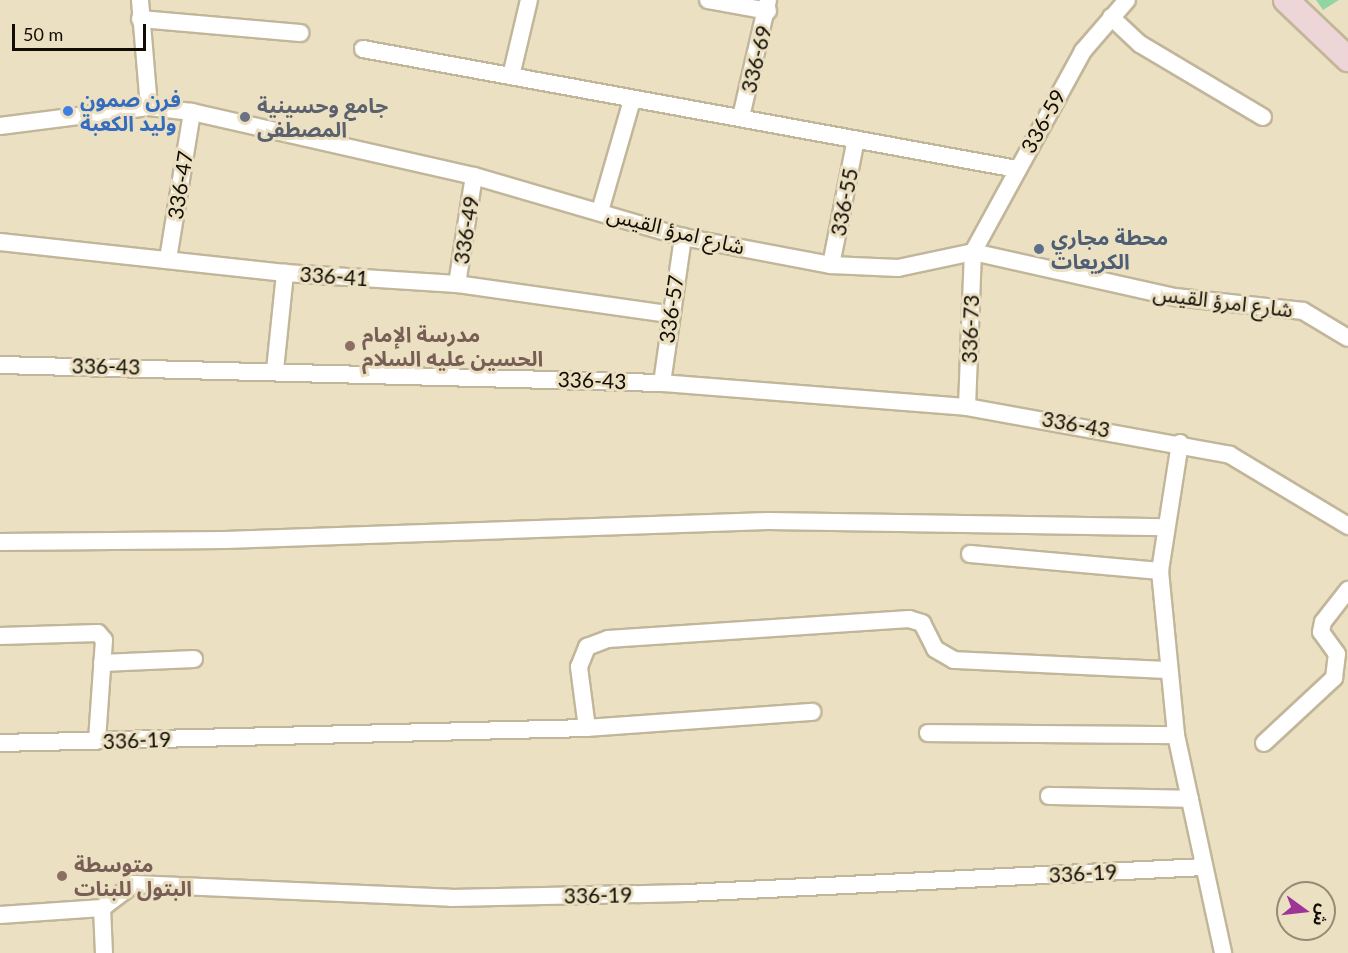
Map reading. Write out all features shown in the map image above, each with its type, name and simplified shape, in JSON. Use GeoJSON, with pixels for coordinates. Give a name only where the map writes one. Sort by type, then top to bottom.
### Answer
{"type":"FeatureCollection","features":[{"type":"Feature","properties":{"kind":"street"},"geometry":{"type":"LineString","coordinates":[[140,0],[149,107]]}},
{"type":"Feature","properties":{"kind":"street"},"geometry":{"type":"LineString","coordinates":[[511,76],[529,0]]}},
{"type":"Feature","properties":{"kind":"street"},"geometry":{"type":"LineString","coordinates":[[708,0],[768,6]]}},
{"type":"Feature","properties":{"kind":"street","name":"336-59"},"geometry":{"type":"LineString","coordinates":[[973,252],[1083,51],[1127,0]]}},
{"type":"Feature","properties":{"kind":"street"},"geometry":{"type":"LineString","coordinates":[[1286,0],[1348,59]]}},
{"type":"Feature","properties":{"kind":"street","name":"336-69"},"geometry":{"type":"LineString","coordinates":[[741,117],[768,6]]}},
{"type":"Feature","properties":{"kind":"street"},"geometry":{"type":"LineString","coordinates":[[1111,17],[1140,44],[1263,117]]}},
{"type":"Feature","properties":{"kind":"street"},"geometry":{"type":"LineString","coordinates":[[140,19],[300,33]]}},
{"type":"Feature","properties":{"kind":"street"},"geometry":{"type":"LineString","coordinates":[[363,49],[1017,169]]}},
{"type":"Feature","properties":{"kind":"street"},"geometry":{"type":"LineString","coordinates":[[600,212],[632,100]]}},
{"type":"Feature","properties":{"kind":"street","name":"شارع امرؤ القيس"},"geometry":{"type":"LineString","coordinates":[[0,126],[149,107],[192,112],[474,176],[683,237],[831,265],[898,268],[973,252],[1175,297],[1304,311],[1348,338]]}},
{"type":"Feature","properties":{"kind":"street","name":"336-47"},"geometry":{"type":"LineString","coordinates":[[168,259],[192,112]]}},
{"type":"Feature","properties":{"kind":"street","name":"336-55"},"geometry":{"type":"LineString","coordinates":[[831,265],[856,139]]}},
{"type":"Feature","properties":{"kind":"street","name":"336-49"},"geometry":{"type":"LineString","coordinates":[[457,284],[474,176]]}},
{"type":"Feature","properties":{"kind":"street","name":"336-57"},"geometry":{"type":"LineString","coordinates":[[662,382],[668,314],[683,237]]}},
{"type":"Feature","properties":{"kind":"street","name":"336-41"},"geometry":{"type":"LineString","coordinates":[[0,242],[285,273],[457,284],[668,314]]}},
{"type":"Feature","properties":{"kind":"street","name":"336-73"},"geometry":{"type":"LineString","coordinates":[[967,407],[973,252]]}},
{"type":"Feature","properties":{"kind":"street"},"geometry":{"type":"LineString","coordinates":[[275,370],[285,273]]}},
{"type":"Feature","properties":{"kind":"street","name":"336-43"},"geometry":{"type":"LineString","coordinates":[[0,365],[275,370],[662,382],[967,407],[1180,443],[1230,455],[1348,526]]}},
{"type":"Feature","properties":{"kind":"street"},"geometry":{"type":"LineString","coordinates":[[1180,443],[1165,527],[1160,571],[1176,735],[1223,953]]}},
{"type":"Feature","properties":{"kind":"street"},"geometry":{"type":"LineString","coordinates":[[0,542],[225,540],[780,521],[1165,527]]}},
{"type":"Feature","properties":{"kind":"street"},"geometry":{"type":"LineString","coordinates":[[970,554],[1160,571]]}},
{"type":"Feature","properties":{"kind":"street"},"geometry":{"type":"LineString","coordinates":[[1264,743],[1334,678],[1337,654],[1321,632],[1323,622],[1348,590]]}},
{"type":"Feature","properties":{"kind":"street"},"geometry":{"type":"LineString","coordinates":[[587,728],[579,667],[587,647],[608,639],[909,619],[922,623],[935,649],[954,660],[1169,670]]}},
{"type":"Feature","properties":{"kind":"street"},"geometry":{"type":"LineString","coordinates":[[0,636],[98,633],[104,640],[97,741]]}},
{"type":"Feature","properties":{"kind":"street"},"geometry":{"type":"LineString","coordinates":[[102,663],[194,659]]}},
{"type":"Feature","properties":{"kind":"street","name":"336-19"},"geometry":{"type":"LineString","coordinates":[[0,743],[587,728],[812,712]]}},
{"type":"Feature","properties":{"kind":"street"},"geometry":{"type":"LineString","coordinates":[[928,733],[1176,735]]}},
{"type":"Feature","properties":{"kind":"street"},"geometry":{"type":"LineString","coordinates":[[1048,796],[1190,799]]}},
{"type":"Feature","properties":{"kind":"street","name":"336-19"},"geometry":{"type":"LineString","coordinates":[[102,908],[134,884],[462,898],[687,893],[1204,867]]}},
{"type":"Feature","properties":{"kind":"street"},"geometry":{"type":"LineString","coordinates":[[0,915],[102,908],[104,953]]}},
{"type":"Feature","properties":{"kind":"green space"},"geometry":{"type":"Polygon","coordinates":[[[1316,0],[1339,0],[1323,10],[1316,0]]]}},
{"type":"Feature","properties":{"kind":"place","name":"فرن صمون وليد الكعبة"},"geometry":{"type":"Point","coordinates":[68,111]}},
{"type":"Feature","properties":{"kind":"place","name":"جامع وحسينية المصطفى"},"geometry":{"type":"Point","coordinates":[245,117]}},
{"type":"Feature","properties":{"kind":"place","name":"محطة مجاري الكريعات"},"geometry":{"type":"Point","coordinates":[1039,249]}},
{"type":"Feature","properties":{"kind":"place","name":"مدرسة الإمام الحسين عليه السلام"},"geometry":{"type":"Point","coordinates":[350,346]}},
{"type":"Feature","properties":{"kind":"place","name":"متوسطة البتول للبنات"},"geometry":{"type":"Point","coordinates":[62,876]}}]}
